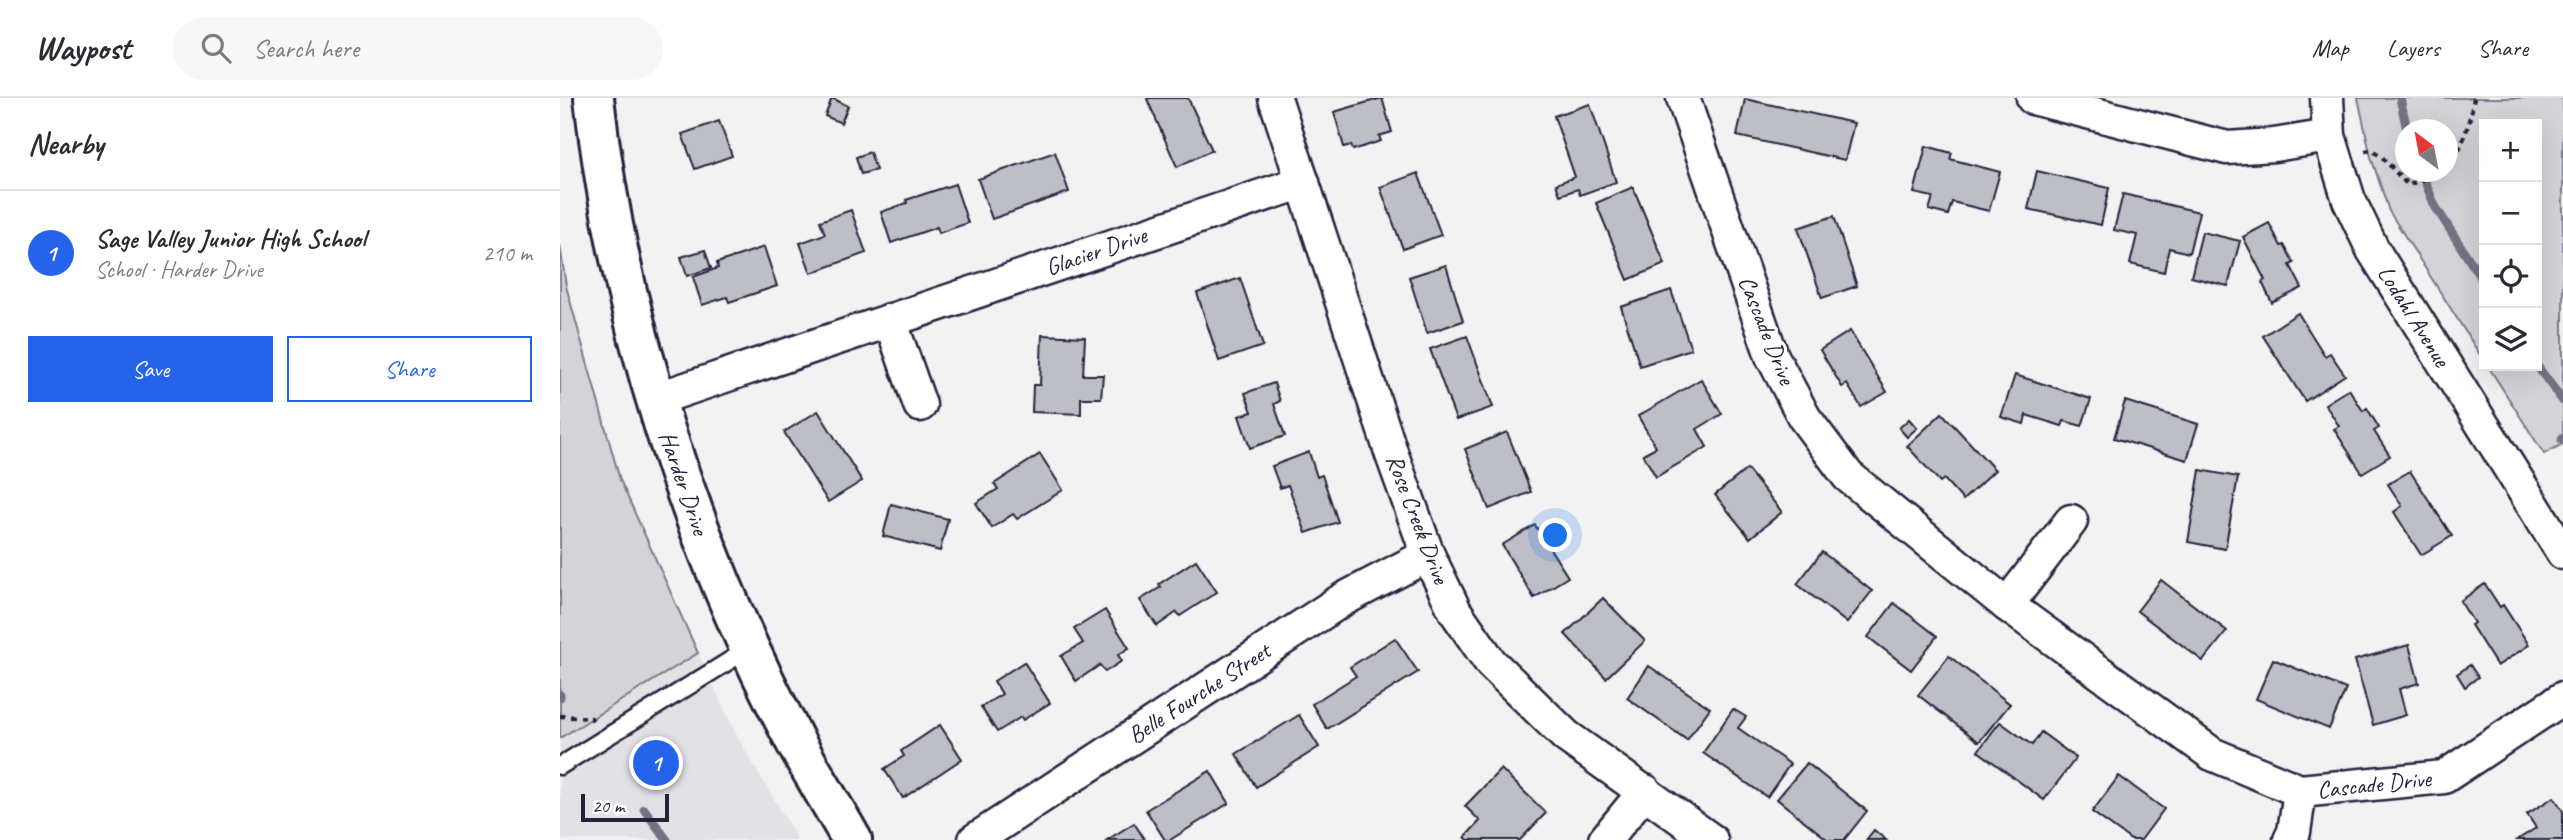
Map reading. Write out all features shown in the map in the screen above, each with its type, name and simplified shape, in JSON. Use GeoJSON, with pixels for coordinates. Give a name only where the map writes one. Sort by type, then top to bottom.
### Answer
{"type":"FeatureCollection","features":[{"type":"Feature","properties":{"kind":"street","name":"Harder Drive"},"geometry":{"type":"LineString","coordinates":[[594,98],[603,173],[626,286],[656,399],[708,552],[794,739],[852,840]]}},
{"type":"Feature","properties":{"kind":"street","name":"Rose Creek Drive"},"geometry":{"type":"LineString","coordinates":[[1275,98],[1392,455],[1428,555],[1455,611],[1490,663],[1566,736],[1711,840]]}},
{"type":"Feature","properties":{"kind":"street","name":"Cascade Drive"},"geometry":{"type":"LineString","coordinates":[[1683,98],[1772,356],[1804,417],[1848,476],[2007,605],[2212,754],[2300,791],[2444,777],[2563,698]]}},
{"type":"Feature","properties":{"kind":"street"},"geometry":{"type":"LineString","coordinates":[[2033,98],[2227,148],[2274,145],[2329,136]]}},
{"type":"Feature","properties":{"kind":"street","name":"Lodahl Avenue"},"geometry":{"type":"LineString","coordinates":[[2327,98],[2329,136],[2349,200],[2372,250],[2563,553]]}},
{"type":"Feature","properties":{"kind":"street","name":"Glacier Drive"},"geometry":{"type":"LineString","coordinates":[[656,399],[1303,182]]}},
{"type":"Feature","properties":{"kind":"street"},"geometry":{"type":"LineString","coordinates":[[890,320],[920,405]]}},
{"type":"Feature","properties":{"kind":"street"},"geometry":{"type":"LineString","coordinates":[[2007,605],[2071,521]]}},
{"type":"Feature","properties":{"kind":"street","name":"Belle Fourche Street"},"geometry":{"type":"LineString","coordinates":[[975,840],[1342,600],[1428,555]]}},
{"type":"Feature","properties":{"kind":"street"},"geometry":{"type":"LineString","coordinates":[[1605,840],[1645,791]]}},
{"type":"Feature","properties":{"kind":"street"},"geometry":{"type":"LineString","coordinates":[[2290,840],[2294,831],[2300,791]]}},
{"type":"Feature","properties":{"kind":"lane"},"geometry":{"type":"LineString","coordinates":[[560,766],[750,648]]}},
{"type":"Feature","properties":{"kind":"path"},"geometry":{"type":"LineString","coordinates":[[2458,154],[2468,128],[2474,98]]}},
{"type":"Feature","properties":{"kind":"path"},"geometry":{"type":"LineString","coordinates":[[2365,151],[2372,150],[2395,171]]}},
{"type":"Feature","properties":{"kind":"shaded area"},"geometry":{"type":"Polygon","coordinates":[[[2358,98],[2563,98],[2563,444],[2544,454],[2491,371],[2542,371],[2542,119],[2479,119],[2479,353],[2389,211],[2371,157],[2358,98]]]}},
{"type":"Feature","properties":{"kind":"shaded area"},"geometry":{"type":"Polygon","coordinates":[[[560,245],[566,286],[620,480],[698,653],[560,738],[560,245]]]}},
{"type":"Feature","properties":{"kind":"shaded area"},"geometry":{"type":"Polygon","coordinates":[[[698,653],[738,738],[798,840],[560,840],[560,738],[698,653]]]}},
{"type":"Feature","properties":{"kind":"building"},"geometry":{"type":"Polygon","coordinates":[[[832,98],[848,106],[841,123],[825,116],[832,98]]]}},
{"type":"Feature","properties":{"kind":"building"},"geometry":{"type":"Polygon","coordinates":[[[1188,98],[1212,150],[1177,167],[1147,99],[1188,98]]]}},
{"type":"Feature","properties":{"kind":"building"},"geometry":{"type":"Polygon","coordinates":[[[1382,98],[1392,132],[1379,136],[1381,141],[1353,150],[1351,145],[1344,147],[1334,112],[1382,98]]]}},
{"type":"Feature","properties":{"kind":"building"},"geometry":{"type":"Polygon","coordinates":[[[1745,99],[1854,123],[1845,160],[1737,136],[1745,99]]]}},
{"type":"Feature","properties":{"kind":"building"},"geometry":{"type":"Polygon","coordinates":[[[1590,104],[1616,182],[1580,195],[1578,189],[1560,195],[1556,184],[1575,177],[1554,116],[1590,104]]]}},
{"type":"Feature","properties":{"kind":"building"},"geometry":{"type":"Polygon","coordinates":[[[719,121],[732,156],[695,169],[682,134],[719,121]]]}},
{"type":"Feature","properties":{"kind":"building"},"geometry":{"type":"Polygon","coordinates":[[[1926,146],[1952,153],[1950,159],[2000,172],[1989,211],[1952,202],[1948,215],[1929,210],[1933,197],[1914,193],[1926,146]]]}},
{"type":"Feature","properties":{"kind":"building"},"geometry":{"type":"Polygon","coordinates":[[[870,152],[876,170],[861,174],[856,157],[870,152]]]}},
{"type":"Feature","properties":{"kind":"building"},"geometry":{"type":"Polygon","coordinates":[[[1055,152],[1069,192],[992,219],[978,179],[1055,152]]]}},
{"type":"Feature","properties":{"kind":"building"},"geometry":{"type":"Polygon","coordinates":[[[2037,171],[2109,188],[2101,225],[2028,209],[2037,171]]]}},
{"type":"Feature","properties":{"kind":"building"},"geometry":{"type":"Polygon","coordinates":[[[1418,173],[1441,235],[1403,249],[1380,187],[1418,173]]]}},
{"type":"Feature","properties":{"kind":"building"},"geometry":{"type":"Polygon","coordinates":[[[955,184],[968,223],[939,233],[937,227],[891,243],[881,212],[907,203],[906,200],[955,184]]]}},
{"type":"Feature","properties":{"kind":"building"},"geometry":{"type":"Polygon","coordinates":[[[1633,187],[1665,264],[1628,280],[1596,203],[1633,187]]]}},
{"type":"Feature","properties":{"kind":"building"},"geometry":{"type":"Polygon","coordinates":[[[2123,194],[2199,212],[2189,253],[2169,248],[2164,272],[2130,264],[2137,235],[2114,230],[2123,194]]]}},
{"type":"Feature","properties":{"kind":"building"},"geometry":{"type":"Polygon","coordinates":[[[851,210],[866,253],[811,273],[800,243],[825,234],[820,221],[851,210]]]}},
{"type":"Feature","properties":{"kind":"building"},"geometry":{"type":"Polygon","coordinates":[[[1834,216],[1857,286],[1822,298],[1798,228],[1834,216]]]}},
{"type":"Feature","properties":{"kind":"building"},"geometry":{"type":"Polygon","coordinates":[[[2269,223],[2294,263],[2290,265],[2302,288],[2272,303],[2262,282],[2265,280],[2243,237],[2269,223]]]}},
{"type":"Feature","properties":{"kind":"building"},"geometry":{"type":"Polygon","coordinates":[[[2202,232],[2240,241],[2228,286],[2191,277],[2202,232]]]}},
{"type":"Feature","properties":{"kind":"building"},"geometry":{"type":"Polygon","coordinates":[[[764,247],[777,286],[729,302],[727,297],[702,305],[693,277],[718,268],[717,263],[764,247]]]}},
{"type":"Feature","properties":{"kind":"building"},"geometry":{"type":"Polygon","coordinates":[[[705,250],[711,268],[687,276],[681,257],[705,250]]]}},
{"type":"Feature","properties":{"kind":"building"},"geometry":{"type":"Polygon","coordinates":[[[1446,265],[1463,321],[1427,333],[1409,277],[1446,265]]]}},
{"type":"Feature","properties":{"kind":"building"},"geometry":{"type":"Polygon","coordinates":[[[1240,278],[1263,346],[1219,361],[1197,293],[1240,278]]]}},
{"type":"Feature","properties":{"kind":"building"},"geometry":{"type":"Polygon","coordinates":[[[1671,290],[1691,349],[1640,366],[1621,307],[1671,290]]]}},
{"type":"Feature","properties":{"kind":"building"},"geometry":{"type":"Polygon","coordinates":[[[2298,313],[2325,356],[2330,353],[2345,375],[2305,401],[2263,336],[2298,313]]]}},
{"type":"Feature","properties":{"kind":"building"},"geometry":{"type":"Polygon","coordinates":[[[1850,331],[1887,392],[1861,407],[1847,384],[1842,387],[1820,350],[1850,331]]]}},
{"type":"Feature","properties":{"kind":"building"},"geometry":{"type":"Polygon","coordinates":[[[1042,335],[1085,337],[1083,375],[1103,375],[1101,398],[1081,398],[1081,414],[1032,412],[1033,385],[1040,385],[1042,335]]]}},
{"type":"Feature","properties":{"kind":"building"},"geometry":{"type":"Polygon","coordinates":[[[1467,336],[1493,407],[1456,420],[1430,349],[1467,336]]]}},
{"type":"Feature","properties":{"kind":"building"},"geometry":{"type":"Polygon","coordinates":[[[2015,375],[2091,399],[2082,426],[2064,421],[2062,426],[2026,415],[2024,424],[2001,417],[2015,375]]]}},
{"type":"Feature","properties":{"kind":"building"},"geometry":{"type":"Polygon","coordinates":[[[1701,379],[1722,414],[1697,429],[1707,447],[1656,477],[1643,454],[1656,447],[1638,416],[1701,379]]]}},
{"type":"Feature","properties":{"kind":"building"},"geometry":{"type":"Polygon","coordinates":[[[1274,383],[1280,401],[1274,404],[1285,436],[1250,448],[1239,416],[1252,412],[1245,393],[1274,383]]]}},
{"type":"Feature","properties":{"kind":"building"},"geometry":{"type":"Polygon","coordinates":[[[2349,389],[2363,411],[2367,408],[2379,428],[2374,431],[2390,456],[2362,473],[2334,429],[2339,426],[2325,404],[2349,389]]]}},
{"type":"Feature","properties":{"kind":"building"},"geometry":{"type":"Polygon","coordinates":[[[2125,401],[2198,424],[2187,460],[2114,438],[2125,401]]]}},
{"type":"Feature","properties":{"kind":"building"},"geometry":{"type":"Polygon","coordinates":[[[818,411],[862,481],[828,502],[784,432],[818,411]]]}},
{"type":"Feature","properties":{"kind":"building"},"geometry":{"type":"Polygon","coordinates":[[[1942,413],[1995,470],[1963,500],[1944,479],[1940,482],[1907,446],[1942,413]]]}},
{"type":"Feature","properties":{"kind":"building"},"geometry":{"type":"Polygon","coordinates":[[[1909,419],[1917,428],[1907,437],[1899,428],[1909,419]]]}},
{"type":"Feature","properties":{"kind":"building"},"geometry":{"type":"Polygon","coordinates":[[[1507,432],[1531,492],[1489,509],[1465,449],[1507,432]]]}},
{"type":"Feature","properties":{"kind":"building"},"geometry":{"type":"Polygon","coordinates":[[[1309,452],[1317,477],[1322,475],[1338,522],[1306,533],[1288,485],[1280,488],[1272,466],[1309,452]]]}},
{"type":"Feature","properties":{"kind":"building"},"geometry":{"type":"Polygon","coordinates":[[[1040,454],[1063,490],[1017,519],[1013,514],[992,528],[976,503],[998,489],[994,484],[1040,454]]]}},
{"type":"Feature","properties":{"kind":"building"},"geometry":{"type":"Polygon","coordinates":[[[1747,469],[1782,512],[1750,538],[1715,495],[1747,469]]]}},
{"type":"Feature","properties":{"kind":"building"},"geometry":{"type":"Polygon","coordinates":[[[2200,470],[2238,477],[2225,549],[2188,542],[2200,470]]]}},
{"type":"Feature","properties":{"kind":"building"},"geometry":{"type":"Polygon","coordinates":[[[2410,471],[2452,536],[2421,555],[2394,512],[2402,506],[2388,484],[2410,471]]]}},
{"type":"Feature","properties":{"kind":"building"},"geometry":{"type":"Polygon","coordinates":[[[891,504],[948,519],[940,551],[883,536],[891,504]]]}},
{"type":"Feature","properties":{"kind":"building"},"geometry":{"type":"Polygon","coordinates":[[[1535,525],[1568,577],[1534,598],[1502,545],[1535,525]]]}},
{"type":"Feature","properties":{"kind":"building"},"geometry":{"type":"Polygon","coordinates":[[[1822,552],[1872,591],[1847,623],[1797,584],[1822,552]]]}},
{"type":"Feature","properties":{"kind":"building"},"geometry":{"type":"Polygon","coordinates":[[[1196,560],[1217,592],[1180,616],[1177,612],[1157,626],[1140,600],[1196,560]]]}},
{"type":"Feature","properties":{"kind":"building"},"geometry":{"type":"Polygon","coordinates":[[[2161,580],[2227,631],[2203,661],[2137,611],[2161,580]]]}},
{"type":"Feature","properties":{"kind":"building"},"geometry":{"type":"Polygon","coordinates":[[[2485,584],[2500,607],[2503,605],[2529,645],[2497,666],[2471,625],[2474,623],[2460,601],[2485,584]]]}},
{"type":"Feature","properties":{"kind":"building"},"geometry":{"type":"Polygon","coordinates":[[[1603,598],[1645,641],[1606,678],[1565,634],[1603,598]]]}},
{"type":"Feature","properties":{"kind":"building"},"geometry":{"type":"Polygon","coordinates":[[[1894,603],[1937,636],[1911,670],[1868,637],[1894,603]]]}},
{"type":"Feature","properties":{"kind":"building"},"geometry":{"type":"Polygon","coordinates":[[[1105,610],[1129,648],[1118,655],[1122,661],[1105,672],[1100,665],[1076,681],[1061,656],[1083,643],[1074,629],[1105,610]]]}},
{"type":"Feature","properties":{"kind":"building"},"geometry":{"type":"Polygon","coordinates":[[[1395,638],[1418,672],[1327,729],[1312,704],[1356,676],[1350,667],[1395,638]]]}},
{"type":"Feature","properties":{"kind":"building"},"geometry":{"type":"Polygon","coordinates":[[[2409,645],[2419,683],[2399,689],[2406,715],[2373,725],[2355,660],[2409,645]]]}},
{"type":"Feature","properties":{"kind":"building"},"geometry":{"type":"Polygon","coordinates":[[[1949,656],[2010,704],[1979,742],[1918,695],[1949,656]]]}},
{"type":"Feature","properties":{"kind":"building"},"geometry":{"type":"Polygon","coordinates":[[[2273,659],[2346,689],[2329,729],[2256,699],[2273,659]]]}},
{"type":"Feature","properties":{"kind":"building"},"geometry":{"type":"Polygon","coordinates":[[[1024,662],[1050,703],[997,732],[981,707],[1002,694],[994,681],[1024,662]]]}},
{"type":"Feature","properties":{"kind":"building"},"geometry":{"type":"Polygon","coordinates":[[[2470,665],[2478,677],[2465,687],[2457,674],[2470,665]]]}},
{"type":"Feature","properties":{"kind":"building"},"geometry":{"type":"Polygon","coordinates":[[[1649,666],[1710,708],[1687,740],[1627,698],[1649,666]]]}},
{"type":"Feature","properties":{"kind":"building"},"geometry":{"type":"Polygon","coordinates":[[[1733,709],[1746,717],[1738,728],[1790,764],[1767,797],[1703,753],[1733,709]]]}},
{"type":"Feature","properties":{"kind":"building"},"geometry":{"type":"Polygon","coordinates":[[[1299,715],[1319,747],[1256,787],[1236,754],[1299,715]]]}},
{"type":"Feature","properties":{"kind":"building"},"geometry":{"type":"Polygon","coordinates":[[[2000,722],[2032,745],[2041,732],[2076,758],[2044,800],[1978,751],[2000,722]]]}},
{"type":"Feature","properties":{"kind":"building"},"geometry":{"type":"Polygon","coordinates":[[[940,725],[962,759],[903,798],[884,769],[904,756],[901,751],[940,725]]]}},
{"type":"Feature","properties":{"kind":"building"},"geometry":{"type":"Polygon","coordinates":[[[1807,763],[1867,811],[1844,840],[1828,840],[1777,799],[1807,763]]]}},
{"type":"Feature","properties":{"kind":"building"},"geometry":{"type":"Polygon","coordinates":[[[1501,769],[1546,813],[1520,840],[1468,840],[1465,837],[1480,821],[1465,806],[1501,769]]]}},
{"type":"Feature","properties":{"kind":"building"},"geometry":{"type":"Polygon","coordinates":[[[1210,771],[1229,803],[1170,840],[1165,840],[1146,810],[1210,771]]]}},
{"type":"Feature","properties":{"kind":"building"},"geometry":{"type":"Polygon","coordinates":[[[2119,776],[2164,809],[2141,840],[2131,840],[2092,812],[2119,776]]]}},
{"type":"Feature","properties":{"kind":"building"},"geometry":{"type":"Polygon","coordinates":[[[2554,797],[2563,811],[2563,840],[2517,840],[2536,828],[2527,814],[2554,797]]]}},
{"type":"Feature","properties":{"kind":"building"},"geometry":{"type":"Polygon","coordinates":[[[1134,823],[1145,840],[1107,840],[1134,823]]]}},
{"type":"Feature","properties":{"kind":"building"},"geometry":{"type":"Polygon","coordinates":[[[1874,830],[1886,840],[1866,840],[1874,830]]]}},
{"type":"Feature","properties":{"kind":"waterway"},"geometry":{"type":"LineString","coordinates":[[2400,98],[2405,119]]}},
{"type":"Feature","properties":{"kind":"waterway"},"geometry":{"type":"LineString","coordinates":[[2425,182],[2435,206],[2479,275]]}},
{"type":"Feature","properties":{"kind":"waterway"},"geometry":{"type":"LineString","coordinates":[[2541,371],[2563,401]]}},
{"type":"Feature","properties":{"kind":"waterway"},"geometry":{"type":"LineString","coordinates":[[644,809],[667,840]]}},
{"type":"Feature","properties":{"kind":"place","name":"Sage Valley Junior High School"},"geometry":{"type":"Point","coordinates":[656,763]}}]}
